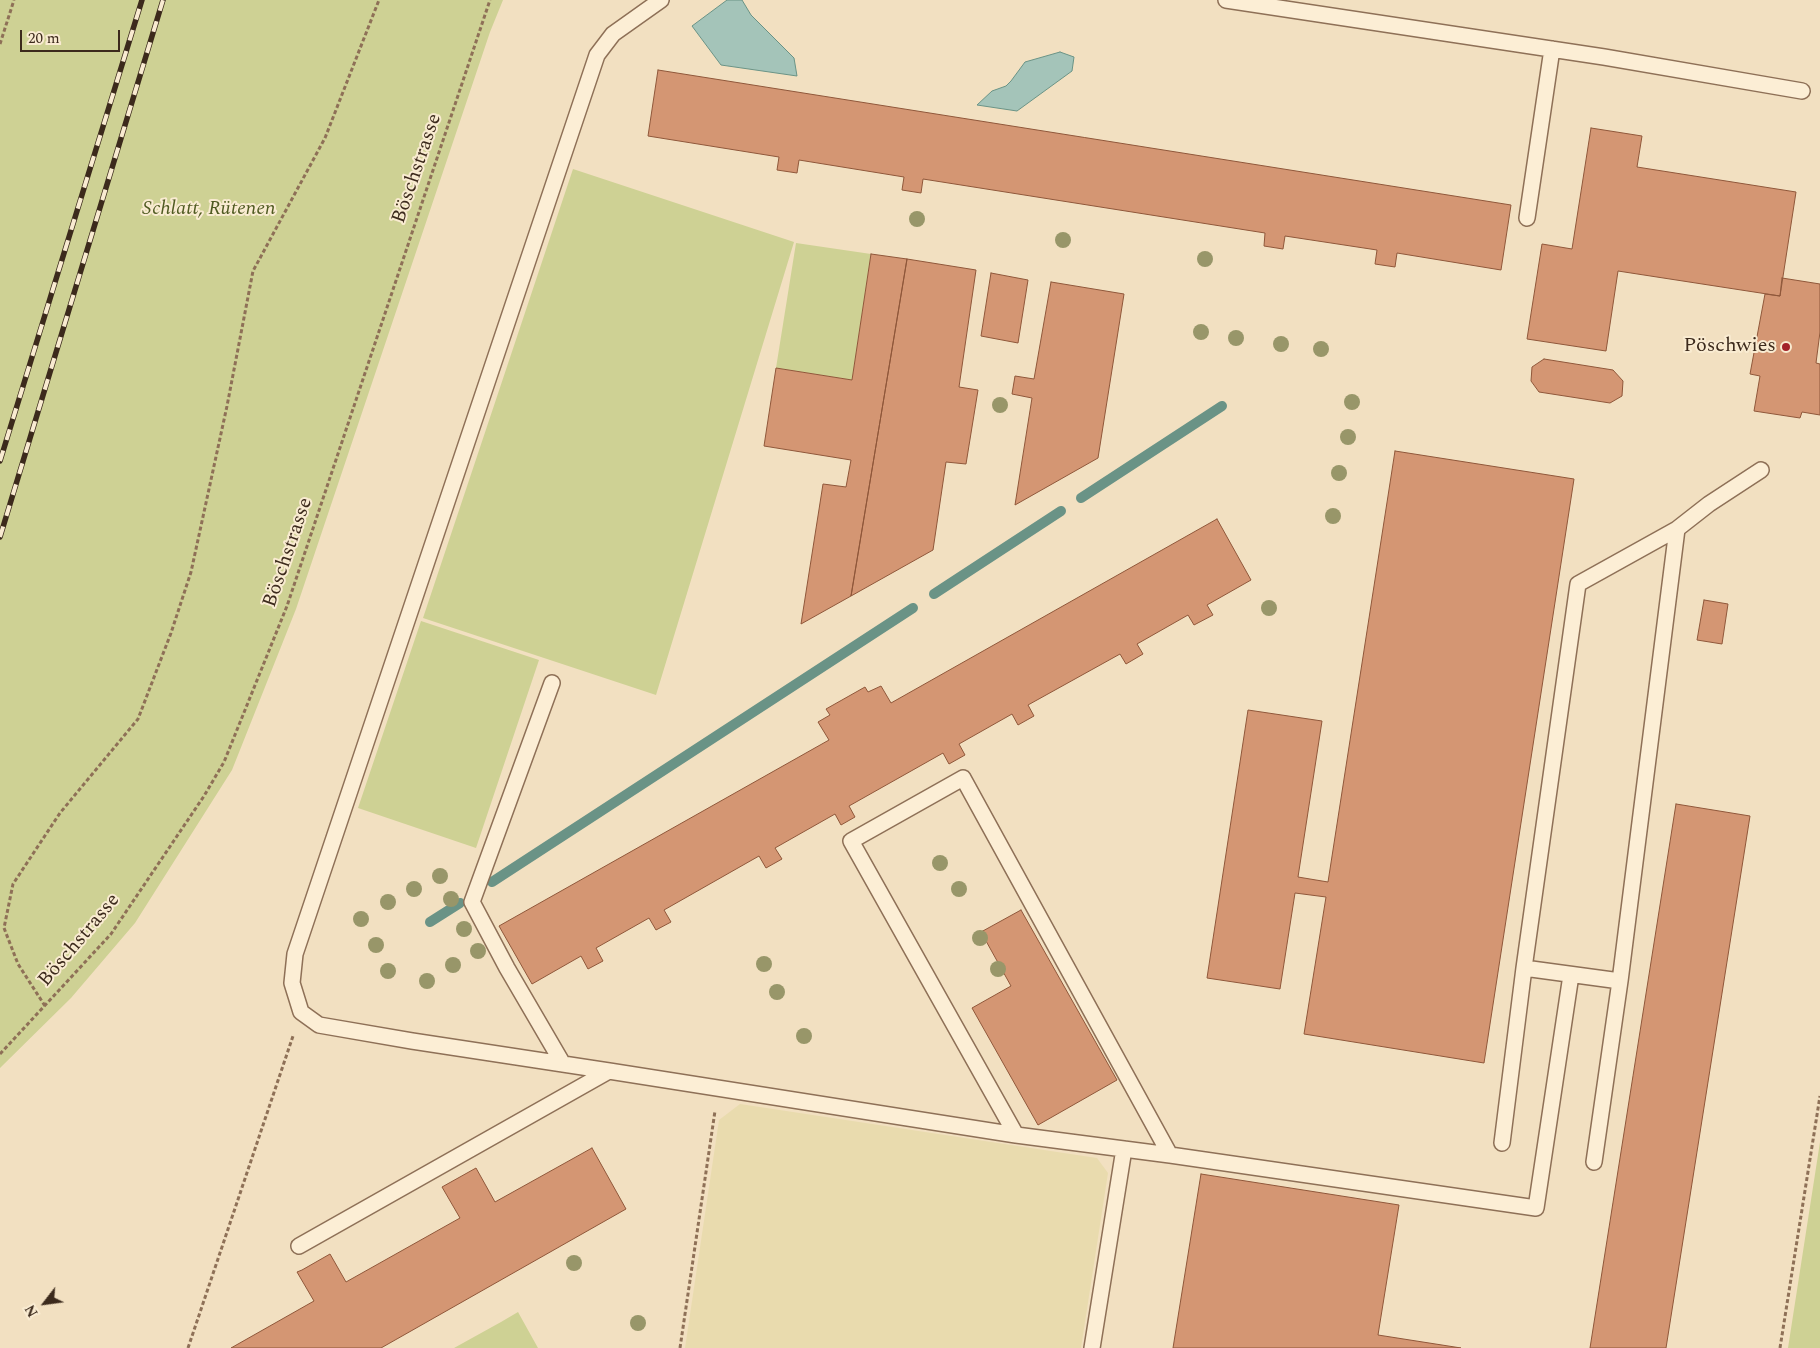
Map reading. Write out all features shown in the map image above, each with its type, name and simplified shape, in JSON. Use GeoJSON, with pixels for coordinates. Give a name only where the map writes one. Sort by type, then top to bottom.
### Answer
{"type":"FeatureCollection","features":[{"type":"Feature","properties":{"kind":"lane"},"geometry":{"type":"LineString","coordinates":[[662,0],[613,34],[597,55],[295,954],[292,983],[301,1012],[319,1025],[412,1041],[1016,1135],[1170,1155],[1536,1208],[1571,975]]}},
{"type":"Feature","properties":{"kind":"lane"},"geometry":{"type":"LineString","coordinates":[[1226,0],[1552,49],[1802,91]]}},
{"type":"Feature","properties":{"kind":"lane"},"geometry":{"type":"LineString","coordinates":[[1527,218],[1552,49]]}},
{"type":"Feature","properties":{"kind":"lane"},"geometry":{"type":"LineString","coordinates":[[1502,1143],[1524,968],[1578,584],[1677,529],[1709,504],[1761,470]]}},
{"type":"Feature","properties":{"kind":"lane"},"geometry":{"type":"LineString","coordinates":[[1594,1162],[1620,981],[1677,529]]}},
{"type":"Feature","properties":{"kind":"lane"},"geometry":{"type":"LineString","coordinates":[[552,684],[472,902],[507,968],[563,1064]]}},
{"type":"Feature","properties":{"kind":"lane"},"geometry":{"type":"LineString","coordinates":[[1016,1135],[851,841],[962,778],[1170,1155]]}},
{"type":"Feature","properties":{"kind":"lane"},"geometry":{"type":"LineString","coordinates":[[1524,968],[1620,981]]}},
{"type":"Feature","properties":{"kind":"lane"},"geometry":{"type":"LineString","coordinates":[[299,1246],[609,1071]]}},
{"type":"Feature","properties":{"kind":"lane"},"geometry":{"type":"LineString","coordinates":[[1092,1348],[1124,1149]]}},
{"type":"Feature","properties":{"kind":"path"},"geometry":{"type":"LineString","coordinates":[[0,44],[14,0]]}},
{"type":"Feature","properties":{"kind":"path"},"geometry":{"type":"LineString","coordinates":[[45,1006],[18,964],[4,928],[13,884],[60,813],[138,719],[171,633],[191,572],[227,406],[253,271],[325,138],[379,0]]}},
{"type":"Feature","properties":{"kind":"path","name":"Böschstrasse"},"geometry":{"type":"LineString","coordinates":[[0,1054],[111,934],[204,796],[224,762],[287,606],[490,0]]}},
{"type":"Feature","properties":{"kind":"path"},"geometry":{"type":"LineString","coordinates":[[0,931],[4,928]]}},
{"type":"Feature","properties":{"kind":"path"},"geometry":{"type":"LineString","coordinates":[[188,1348],[301,1012]]}},
{"type":"Feature","properties":{"kind":"path"},"geometry":{"type":"LineString","coordinates":[[680,1348],[719,1088]]}},
{"type":"Feature","properties":{"kind":"path"},"geometry":{"type":"LineString","coordinates":[[1780,1348],[1820,1096]]}},
{"type":"Feature","properties":{"kind":"shaded area"},"geometry":{"type":"Polygon","coordinates":[[[740,1104],[1097,1158],[1108,1173],[1081,1348],[685,1348],[719,1120],[740,1104]]]}},
{"type":"Feature","properties":{"kind":"green space","name":"Schlatt, Rütenen"},"geometry":{"type":"Polygon","coordinates":[[[0,0],[503,0],[490,32],[296,609],[232,770],[135,923],[71,998],[0,1068],[0,0]]]}},
{"type":"Feature","properties":{"kind":"green space"},"geometry":{"type":"Polygon","coordinates":[[[573,169],[794,242],[656,695],[423,618],[573,169]]]}},
{"type":"Feature","properties":{"kind":"green space"},"geometry":{"type":"Polygon","coordinates":[[[796,243],[871,254],[852,380],[776,368],[796,243]]]}},
{"type":"Feature","properties":{"kind":"green space"},"geometry":{"type":"Polygon","coordinates":[[[421,621],[539,660],[476,848],[358,808],[421,621]]]}},
{"type":"Feature","properties":{"kind":"green space"},"geometry":{"type":"Polygon","coordinates":[[[1820,1142],[1820,1348],[1788,1348],[1820,1142]]]}},
{"type":"Feature","properties":{"kind":"green space"},"geometry":{"type":"Polygon","coordinates":[[[518,1312],[538,1348],[454,1348],[501,1322],[518,1312]]]}},
{"type":"Feature","properties":{"kind":"water"},"geometry":{"type":"Polygon","coordinates":[[[727,0],[742,0],[751,15],[794,58],[797,76],[721,65],[692,26],[727,0]]]}},
{"type":"Feature","properties":{"kind":"water"},"geometry":{"type":"Polygon","coordinates":[[[1060,52],[1074,57],[1072,71],[1017,111],[977,105],[992,91],[1006,86],[1025,62],[1060,52]]]}},
{"type":"Feature","properties":{"kind":"building"},"geometry":{"type":"Polygon","coordinates":[[[658,70],[1511,205],[1501,270],[1397,253],[1395,267],[1375,264],[1377,250],[1285,236],[1283,249],[1264,246],[1265,233],[923,179],[921,193],[902,190],[904,177],[799,160],[797,173],[777,170],[779,157],[648,136],[658,70]]]}},
{"type":"Feature","properties":{"kind":"building"},"geometry":{"type":"Polygon","coordinates":[[[1591,128],[1642,136],[1637,167],[1796,192],[1780,296],[1618,271],[1606,351],[1527,339],[1542,244],[1572,249],[1591,128]]]}},
{"type":"Feature","properties":{"kind":"building"},"geometry":{"type":"Polygon","coordinates":[[[871,254],[907,259],[851,596],[801,624],[823,484],[846,487],[851,460],[764,446],[776,368],[852,380],[871,254]]]}},
{"type":"Feature","properties":{"kind":"building"},"geometry":{"type":"Polygon","coordinates":[[[907,259],[976,270],[959,387],[978,390],[966,464],[946,462],[933,550],[851,596],[907,259]]]}},
{"type":"Feature","properties":{"kind":"building"},"geometry":{"type":"Polygon","coordinates":[[[991,273],[1028,280],[1018,343],[981,336],[991,273]]]}},
{"type":"Feature","properties":{"kind":"building","name":"Pöschwies"},"geometry":{"type":"Polygon","coordinates":[[[1782,278],[1820,284],[1820,332],[1816,363],[1820,364],[1820,415],[1802,412],[1800,418],[1754,411],[1760,376],[1750,374],[1765,294],[1780,296],[1782,278]]]}},
{"type":"Feature","properties":{"kind":"building"},"geometry":{"type":"Polygon","coordinates":[[[1051,282],[1124,294],[1098,458],[1015,505],[1032,398],[1012,394],[1015,376],[1034,379],[1051,282]]]}},
{"type":"Feature","properties":{"kind":"building"},"geometry":{"type":"Polygon","coordinates":[[[1544,359],[1613,370],[1623,381],[1622,396],[1610,403],[1539,392],[1531,381],[1532,367],[1544,359]]]}},
{"type":"Feature","properties":{"kind":"building"},"geometry":{"type":"Polygon","coordinates":[[[1395,451],[1574,479],[1484,1063],[1304,1034],[1326,897],[1295,893],[1280,989],[1207,978],[1248,710],[1322,721],[1298,877],[1328,882],[1395,451]]]}},
{"type":"Feature","properties":{"kind":"building"},"geometry":{"type":"Polygon","coordinates":[[[1217,519],[1251,580],[1207,605],[1213,615],[1194,625],[1188,615],[1137,644],[1143,654],[1126,664],[1120,654],[1028,705],[1034,716],[1018,725],[1012,714],[959,744],[965,755],[949,764],[943,753],[849,806],[855,817],[841,825],[835,814],[775,848],[782,859],[766,868],[759,856],[664,910],[671,922],[656,930],[649,918],[596,948],[603,961],[588,969],[581,956],[532,984],[499,926],[829,740],[818,722],[830,715],[826,709],[865,687],[868,692],[881,686],[891,703],[1217,519]]]}},
{"type":"Feature","properties":{"kind":"building"},"geometry":{"type":"Polygon","coordinates":[[[1704,600],[1728,604],[1722,644],[1697,640],[1704,600]]]}},
{"type":"Feature","properties":{"kind":"building"},"geometry":{"type":"Polygon","coordinates":[[[1676,804],[1750,816],[1666,1348],[1590,1348],[1676,804]]]}},
{"type":"Feature","properties":{"kind":"building"},"geometry":{"type":"Polygon","coordinates":[[[1021,910],[1117,1080],[1038,1125],[972,1008],[1011,986],[981,932],[1021,910]]]}},
{"type":"Feature","properties":{"kind":"building"},"geometry":{"type":"Polygon","coordinates":[[[592,1148],[626,1209],[381,1348],[231,1348],[314,1301],[297,1272],[330,1254],[346,1282],[460,1218],[442,1187],[476,1168],[495,1202],[592,1148]]]}},
{"type":"Feature","properties":{"kind":"building"},"geometry":{"type":"Polygon","coordinates":[[[1201,1174],[1399,1205],[1378,1335],[1461,1348],[1173,1348],[1201,1174]]]}},
{"type":"Feature","properties":{"kind":"waterway"},"geometry":{"type":"LineString","coordinates":[[1081,498],[1222,406]]}},
{"type":"Feature","properties":{"kind":"waterway"},"geometry":{"type":"LineString","coordinates":[[934,594],[1061,511]]}},
{"type":"Feature","properties":{"kind":"waterway"},"geometry":{"type":"LineString","coordinates":[[492,882],[913,608]]}},
{"type":"Feature","properties":{"kind":"waterway"},"geometry":{"type":"LineString","coordinates":[[430,922],[460,903]]}},
{"type":"Feature","properties":{"kind":"railway"},"geometry":{"type":"LineString","coordinates":[[0,461],[142,0]]}},
{"type":"Feature","properties":{"kind":"railway"},"geometry":{"type":"LineString","coordinates":[[0,537],[163,0]]}},
{"type":"Feature","properties":{"kind":"place","name":"Pöschwies"},"geometry":{"type":"Point","coordinates":[1786,347]}}]}
